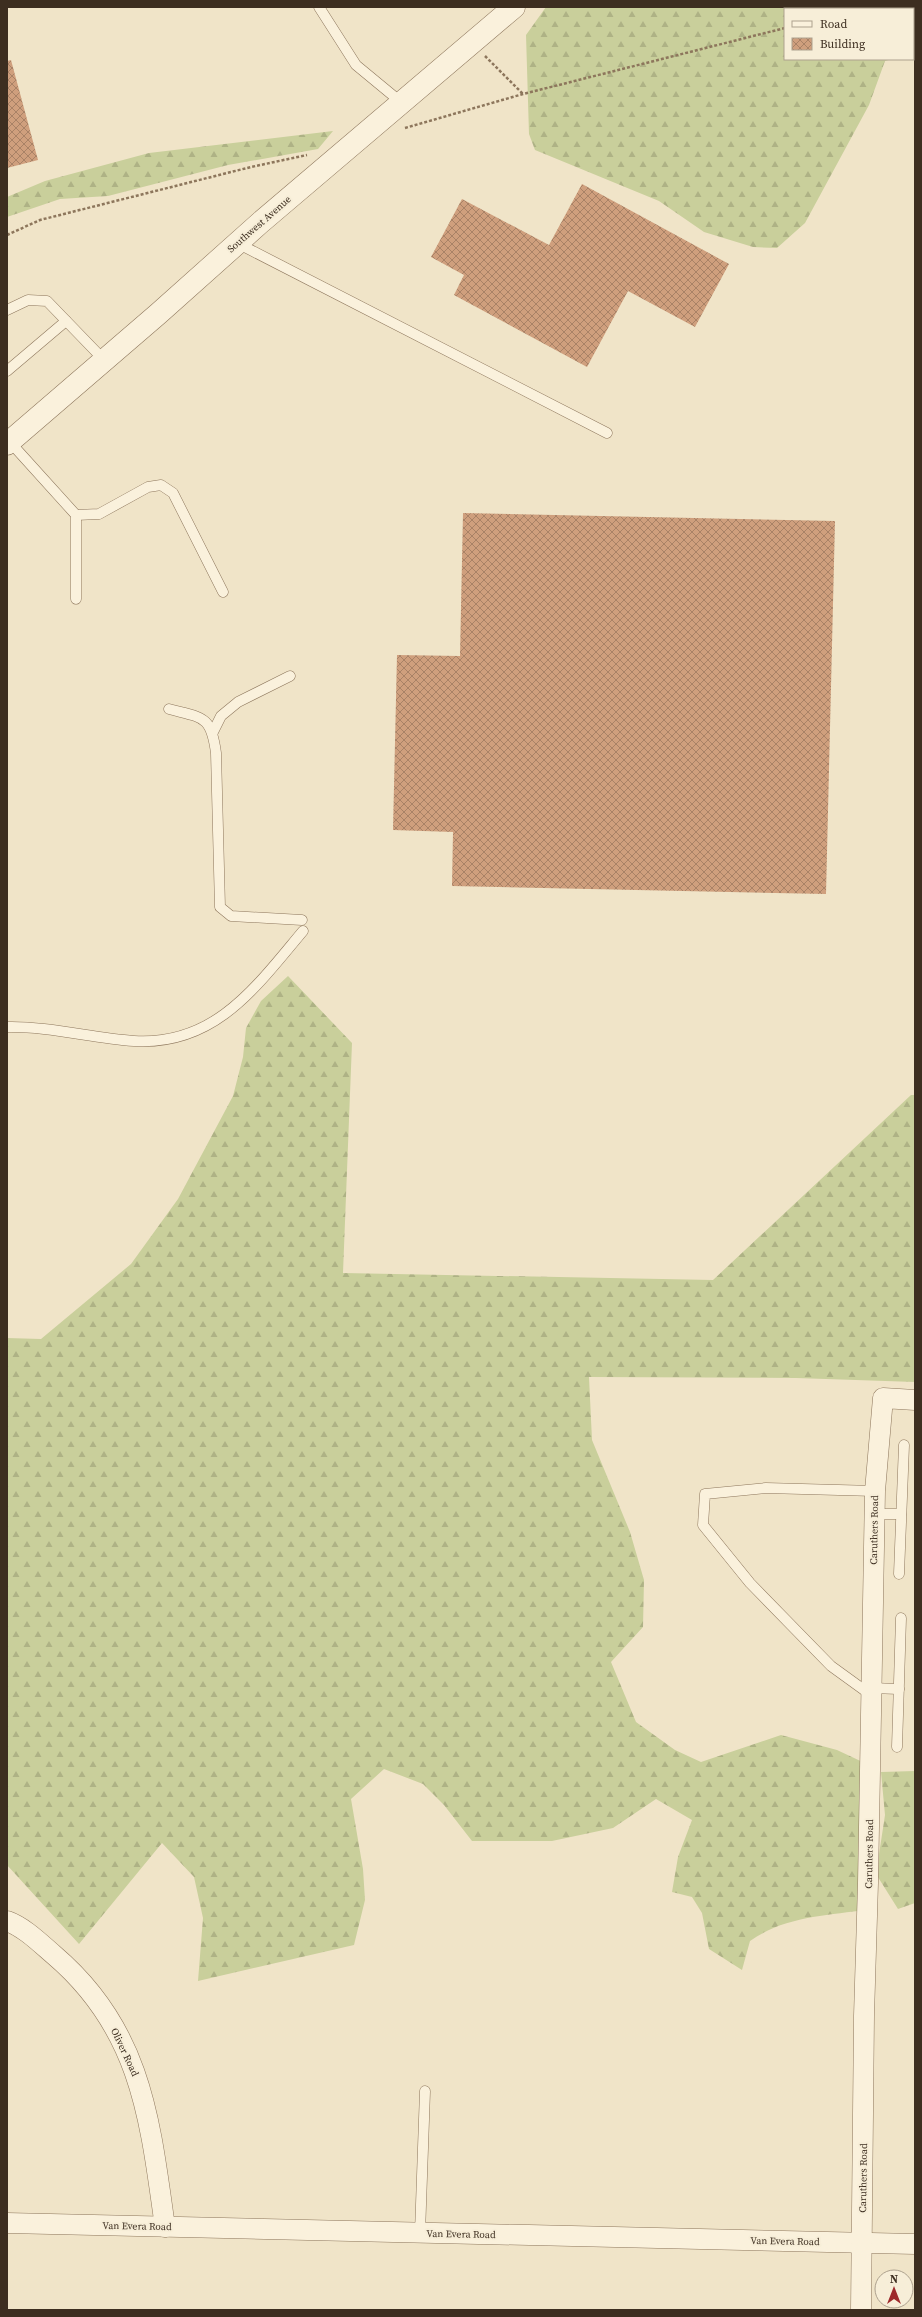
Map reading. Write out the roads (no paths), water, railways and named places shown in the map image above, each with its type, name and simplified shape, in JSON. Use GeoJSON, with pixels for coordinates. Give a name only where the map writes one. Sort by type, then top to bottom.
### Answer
{"type":"FeatureCollection","features":[{"type":"Feature","properties":{"kind":"street","name":"Southwest Avenue"},"geometry":{"type":"LineString","coordinates":[[8,443],[237,243],[514,7]]}},
{"type":"Feature","properties":{"kind":"street","name":"Caruthers Road"},"geometry":{"type":"LineString","coordinates":[[861,2310],[864,2016],[875,1491],[883,1398],[915,1400]]}},
{"type":"Feature","properties":{"kind":"street","name":"Oliver Road"},"geometry":{"type":"LineString","coordinates":[[7,1921],[32,1936],[61,1961],[85,1987],[111,2022],[127,2052],[147,2111],[165,2227]]}},
{"type":"Feature","properties":{"kind":"street","name":"Van Evera Road"},"geometry":{"type":"LineString","coordinates":[[7,2223],[915,2244]]}},
{"type":"Feature","properties":{"kind":"lane"},"geometry":{"type":"LineString","coordinates":[[319,7],[356,65],[402,103]]}},
{"type":"Feature","properties":{"kind":"lane"},"geometry":{"type":"LineString","coordinates":[[237,243],[607,433]]}},
{"type":"Feature","properties":{"kind":"lane"},"geometry":{"type":"LineString","coordinates":[[7,310],[28,300],[47,301],[104,360]]}},
{"type":"Feature","properties":{"kind":"lane"},"geometry":{"type":"LineString","coordinates":[[7,372],[66,321]]}},
{"type":"Feature","properties":{"kind":"lane"},"geometry":{"type":"LineString","coordinates":[[8,443],[76,515],[76,599]]}},
{"type":"Feature","properties":{"kind":"lane"},"geometry":{"type":"LineString","coordinates":[[76,515],[99,514],[148,487],[161,485],[173,493],[223,592]]}},
{"type":"Feature","properties":{"kind":"lane"},"geometry":{"type":"LineString","coordinates":[[213,732],[220,716],[238,702],[290,676]]}},
{"type":"Feature","properties":{"kind":"lane"},"geometry":{"type":"LineString","coordinates":[[169,709],[202,718],[213,732],[216,753],[220,907],[231,916],[302,920]]}},
{"type":"Feature","properties":{"kind":"lane"},"geometry":{"type":"LineString","coordinates":[[7,1027],[134,1041],[165,1041],[190,1034],[219,1020],[249,994],[303,932]]}},
{"type":"Feature","properties":{"kind":"lane"},"geometry":{"type":"LineString","coordinates":[[899,1574],[904,1445]]}},
{"type":"Feature","properties":{"kind":"lane"},"geometry":{"type":"LineString","coordinates":[[875,1491],[766,1488],[705,1494],[703,1525],[750,1583],[831,1666],[871,1691],[899,1689]]}},
{"type":"Feature","properties":{"kind":"lane"},"geometry":{"type":"LineString","coordinates":[[874,1514],[901,1514]]}},
{"type":"Feature","properties":{"kind":"lane"},"geometry":{"type":"LineString","coordinates":[[897,1747],[901,1618]]}},
{"type":"Feature","properties":{"kind":"lane"},"geometry":{"type":"LineString","coordinates":[[420,2233],[426,2090]]}}]}
